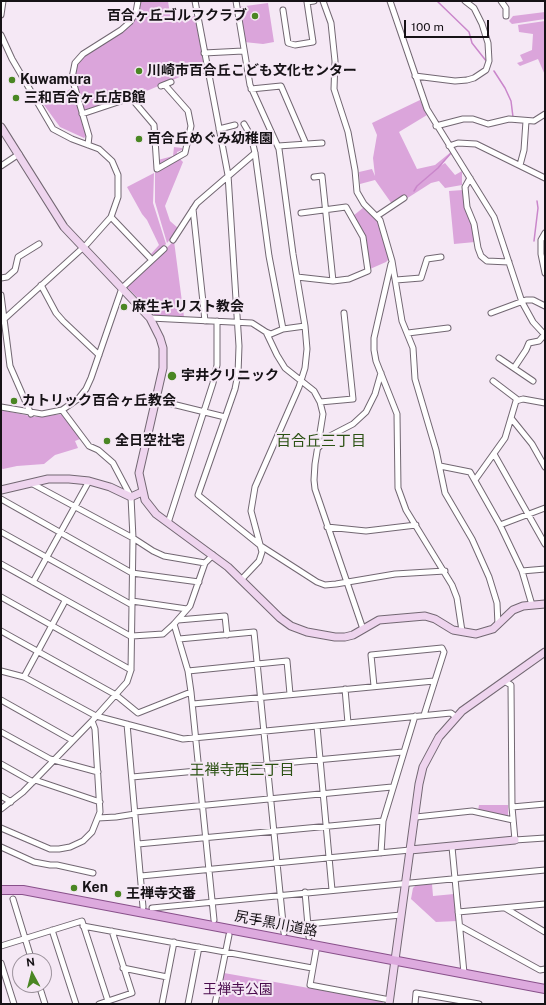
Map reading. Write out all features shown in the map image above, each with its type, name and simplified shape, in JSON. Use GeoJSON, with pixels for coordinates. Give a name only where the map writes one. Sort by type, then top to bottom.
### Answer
{"type":"FeatureCollection","features":[{"type":"Feature","properties":{"kind":"main road","name":"尻手黒川道路"},"geometry":{"type":"LineString","coordinates":[[1,890],[23,890],[545,989]]}},
{"type":"Feature","properties":{"kind":"street"},"geometry":{"type":"LineString","coordinates":[[1,15],[3,1]]}},
{"type":"Feature","properties":{"kind":"street"},"geometry":{"type":"LineString","coordinates":[[88,145],[89,136],[72,78],[75,62],[83,54],[130,22],[136,12],[138,1]]}},
{"type":"Feature","properties":{"kind":"street"},"geometry":{"type":"LineString","coordinates":[[195,1],[228,175],[239,322],[238,374],[235,389],[198,495],[261,546],[317,582],[325,585],[395,574],[445,572]]}},
{"type":"Feature","properties":{"kind":"street"},"geometry":{"type":"LineString","coordinates":[[236,1],[243,51],[251,89],[278,146],[297,278],[306,326],[307,349],[302,380],[255,487],[251,511],[262,552],[259,561],[241,580]]}},
{"type":"Feature","properties":{"kind":"street"},"geometry":{"type":"LineString","coordinates":[[283,10],[287,20],[288,44],[295,46],[313,42],[307,2],[314,1]]}},
{"type":"Feature","properties":{"kind":"street"},"geometry":{"type":"LineString","coordinates":[[323,1],[331,23],[335,61],[334,89],[348,132],[355,170],[357,192],[364,204],[380,220],[392,261],[402,321],[413,348],[415,379],[440,466],[445,493],[472,539],[489,577],[497,603],[498,624]]}},
{"type":"Feature","properties":{"kind":"street"},"geometry":{"type":"LineString","coordinates":[[390,1],[427,109],[436,126],[494,217],[522,302],[533,322],[545,334],[539,341],[529,343],[514,368]]}},
{"type":"Feature","properties":{"kind":"street"},"geometry":{"type":"LineString","coordinates":[[415,76],[455,81],[467,80],[474,78],[486,70],[489,61],[488,43],[482,24],[474,8],[465,1]]}},
{"type":"Feature","properties":{"kind":"street"},"geometry":{"type":"LineString","coordinates":[[501,1],[506,8],[506,16]]}},
{"type":"Feature","properties":{"kind":"street"},"geometry":{"type":"LineString","coordinates":[[1,35],[12,59],[53,129],[106,154],[116,168],[118,197],[111,218],[83,248],[2,320]]}},
{"type":"Feature","properties":{"kind":"street"},"geometry":{"type":"LineString","coordinates":[[204,53],[243,51]]}},
{"type":"Feature","properties":{"kind":"street"},"geometry":{"type":"LineString","coordinates":[[195,73],[203,70],[208,71]]}},
{"type":"Feature","properties":{"kind":"street"},"geometry":{"type":"LineString","coordinates":[[82,114],[133,97],[154,125],[157,169],[185,153],[191,126],[188,111],[163,85],[171,82]]}},
{"type":"Feature","properties":{"kind":"street"},"geometry":{"type":"LineString","coordinates":[[251,89],[281,86],[306,144]]}},
{"type":"Feature","properties":{"kind":"street"},"geometry":{"type":"LineString","coordinates":[[436,126],[463,119],[473,119],[488,124],[509,119],[526,121],[537,120],[545,114]]}},
{"type":"Feature","properties":{"kind":"street"},"geometry":{"type":"LineString","coordinates":[[520,165],[524,150],[526,121]]}},
{"type":"Feature","properties":{"kind":"street"},"geometry":{"type":"LineString","coordinates":[[244,124],[251,136],[255,152],[269,256],[283,329]]}},
{"type":"Feature","properties":{"kind":"street"},"geometry":{"type":"LineString","coordinates":[[219,129],[235,125]]}},
{"type":"Feature","properties":{"kind":"street"},"geometry":{"type":"LineString","coordinates":[[1,127],[64,227],[150,318],[160,338],[163,359],[156,400],[139,467],[142,492],[148,504],[168,523],[213,555],[280,618],[291,626],[307,632],[335,637],[354,635],[379,620],[425,616],[430,617],[453,630],[476,634],[484,633],[498,624],[513,610],[523,606],[545,604]]}},
{"type":"Feature","properties":{"kind":"street"},"geometry":{"type":"LineString","coordinates":[[278,146],[322,143]]}},
{"type":"Feature","properties":{"kind":"street"},"geometry":{"type":"LineString","coordinates":[[449,146],[458,143],[476,144],[545,178]]}},
{"type":"Feature","properties":{"kind":"street"},"geometry":{"type":"LineString","coordinates":[[173,240],[193,209],[228,175],[255,152]]}},
{"type":"Feature","properties":{"kind":"street"},"geometry":{"type":"LineString","coordinates":[[1,166],[19,154]]}},
{"type":"Feature","properties":{"kind":"street"},"geometry":{"type":"LineString","coordinates":[[314,177],[322,176],[333,281]]}},
{"type":"Feature","properties":{"kind":"street"},"geometry":{"type":"LineString","coordinates":[[470,178],[464,187],[481,256],[487,261],[509,262]]}},
{"type":"Feature","properties":{"kind":"street"},"geometry":{"type":"LineString","coordinates":[[377,216],[404,198]]}},
{"type":"Feature","properties":{"kind":"street"},"geometry":{"type":"LineString","coordinates":[[297,278],[333,281],[349,279],[368,271],[363,236],[346,207],[301,213]]}},
{"type":"Feature","properties":{"kind":"street"},"geometry":{"type":"LineString","coordinates":[[193,209],[205,321]]}},
{"type":"Feature","properties":{"kind":"street"},"geometry":{"type":"LineString","coordinates":[[111,218],[152,260]]}},
{"type":"Feature","properties":{"kind":"street"},"geometry":{"type":"LineString","coordinates":[[545,233],[541,240],[541,254],[545,273]]}},
{"type":"Feature","properties":{"kind":"street"},"geometry":{"type":"LineString","coordinates":[[1,278],[7,278],[15,270],[18,257],[39,244]]}},
{"type":"Feature","properties":{"kind":"street"},"geometry":{"type":"LineString","coordinates":[[1,407],[31,414],[42,414],[62,410],[78,399],[86,389],[122,288],[164,249]]}},
{"type":"Feature","properties":{"kind":"street"},"geometry":{"type":"LineString","coordinates":[[396,280],[421,278],[427,259],[441,257]]}},
{"type":"Feature","properties":{"kind":"street"},"geometry":{"type":"LineString","coordinates":[[392,261],[374,338],[374,350],[397,414],[398,488],[401,498],[445,572],[457,598],[462,631]]}},
{"type":"Feature","properties":{"kind":"street"},"geometry":{"type":"LineString","coordinates":[[41,285],[56,313],[99,355]]}},
{"type":"Feature","properties":{"kind":"street"},"geometry":{"type":"LineString","coordinates":[[1,295],[2,320],[10,366],[31,414]]}},
{"type":"Feature","properties":{"kind":"street"},"geometry":{"type":"LineString","coordinates":[[491,314],[522,302],[533,300],[545,305]]}},
{"type":"Feature","properties":{"kind":"street"},"geometry":{"type":"LineString","coordinates":[[320,402],[353,399],[344,312]]}},
{"type":"Feature","properties":{"kind":"street"},"geometry":{"type":"LineString","coordinates":[[150,318],[252,323],[271,334],[283,329],[306,326]]}},
{"type":"Feature","properties":{"kind":"street"},"geometry":{"type":"LineString","coordinates":[[168,523],[204,412],[217,365],[217,321]]}},
{"type":"Feature","properties":{"kind":"street"},"geometry":{"type":"LineString","coordinates":[[408,333],[448,328]]}},
{"type":"Feature","properties":{"kind":"street"},"geometry":{"type":"LineString","coordinates":[[266,332],[280,361],[291,373],[302,380],[314,391],[320,402],[323,414],[314,480],[319,504],[363,629]]}},
{"type":"Feature","properties":{"kind":"street"},"geometry":{"type":"LineString","coordinates":[[499,358],[533,381]]}},
{"type":"Feature","properties":{"kind":"street"},"geometry":{"type":"LineString","coordinates":[[317,452],[326,438],[353,424],[366,412],[375,394],[381,372]]}},
{"type":"Feature","properties":{"kind":"street"},"geometry":{"type":"LineString","coordinates":[[493,381],[518,400],[545,403]]}},
{"type":"Feature","properties":{"kind":"street"},"geometry":{"type":"LineString","coordinates":[[156,400],[225,417]]}},
{"type":"Feature","properties":{"kind":"street"},"geometry":{"type":"LineString","coordinates":[[475,480],[505,438],[516,401],[518,400]]}},
{"type":"Feature","properties":{"kind":"street"},"geometry":{"type":"LineString","coordinates":[[1,809],[34,781],[92,721],[127,682],[131,670],[133,538],[131,497],[113,463],[98,450],[88,446],[62,410]]}},
{"type":"Feature","properties":{"kind":"street"},"geometry":{"type":"LineString","coordinates":[[511,418],[532,444],[545,467]]}},
{"type":"Feature","properties":{"kind":"street"},"geometry":{"type":"LineString","coordinates":[[494,454],[545,544]]}},
{"type":"Feature","properties":{"kind":"street"},"geometry":{"type":"LineString","coordinates":[[440,466],[470,472],[500,525],[522,571],[532,605]]}},
{"type":"Feature","properties":{"kind":"street"},"geometry":{"type":"LineString","coordinates":[[1,490],[48,479],[69,479],[89,481],[110,487],[131,497],[142,492]]}},
{"type":"Feature","properties":{"kind":"street"},"geometry":{"type":"LineString","coordinates":[[33,582],[89,481]]}},
{"type":"Feature","properties":{"kind":"street"},"geometry":{"type":"LineString","coordinates":[[31,483],[133,538],[153,551],[164,556],[205,563]]}},
{"type":"Feature","properties":{"kind":"street"},"geometry":{"type":"LineString","coordinates":[[1,499],[132,573],[198,582]]}},
{"type":"Feature","properties":{"kind":"street"},"geometry":{"type":"LineString","coordinates":[[500,525],[545,508]]}},
{"type":"Feature","properties":{"kind":"street"},"geometry":{"type":"LineString","coordinates":[[327,527],[366,531],[416,525]]}},
{"type":"Feature","properties":{"kind":"street"},"geometry":{"type":"LineString","coordinates":[[1,532],[132,603],[187,609]]}},
{"type":"Feature","properties":{"kind":"street"},"geometry":{"type":"LineString","coordinates":[[1,564],[65,601],[132,636],[163,634],[176,622],[193,601],[205,563],[213,555]]}},
{"type":"Feature","properties":{"kind":"street"},"geometry":{"type":"LineString","coordinates":[[522,571],[545,569]]}},
{"type":"Feature","properties":{"kind":"street"},"geometry":{"type":"LineString","coordinates":[[1,597],[131,670]]}},
{"type":"Feature","properties":{"kind":"street"},"geometry":{"type":"LineString","coordinates":[[24,677],[65,601]]}},
{"type":"Feature","properties":{"kind":"street"},"geometry":{"type":"LineString","coordinates":[[176,622],[225,616],[227,634]]}},
{"type":"Feature","properties":{"kind":"street"},"geometry":{"type":"LineString","coordinates":[[176,622],[179,640],[188,671],[193,704],[214,920]]}},
{"type":"Feature","properties":{"kind":"street"},"geometry":{"type":"LineString","coordinates":[[1,630],[116,695],[138,713],[191,692]]}},
{"type":"Feature","properties":{"kind":"street"},"geometry":{"type":"LineString","coordinates":[[179,640],[254,632],[284,933]]}},
{"type":"Feature","properties":{"kind":"street"},"geometry":{"type":"LineString","coordinates":[[374,686],[371,655],[442,648],[444,652],[424,715]]}},
{"type":"Feature","properties":{"kind":"street"},"geometry":{"type":"LineString","coordinates":[[316,945],[310,985],[389,1002],[416,817],[419,784],[423,767],[439,737],[456,717],[545,652]]}},
{"type":"Feature","properties":{"kind":"street"},"geometry":{"type":"LineString","coordinates":[[188,671],[286,661],[290,694]]}},
{"type":"Feature","properties":{"kind":"street"},"geometry":{"type":"LineString","coordinates":[[1,671],[24,677],[96,716],[179,738],[424,715],[451,713],[456,717]]}},
{"type":"Feature","properties":{"kind":"street"},"geometry":{"type":"LineString","coordinates":[[193,704],[434,681]]}},
{"type":"Feature","properties":{"kind":"street"},"geometry":{"type":"LineString","coordinates":[[504,681],[511,685],[512,807],[515,840]]}},
{"type":"Feature","properties":{"kind":"street"},"geometry":{"type":"LineString","coordinates":[[345,689],[348,723]]}},
{"type":"Feature","properties":{"kind":"street"},"geometry":{"type":"LineString","coordinates":[[1,700],[72,740]]}},
{"type":"Feature","properties":{"kind":"street"},"geometry":{"type":"LineString","coordinates":[[381,853],[383,821],[392,787],[415,716]]}},
{"type":"Feature","properties":{"kind":"street"},"geometry":{"type":"LineString","coordinates":[[1,828],[50,849],[70,847],[83,841],[92,832],[100,812],[100,802],[96,729],[92,721]]}},
{"type":"Feature","properties":{"kind":"street"},"geometry":{"type":"LineString","coordinates":[[127,724],[143,907]]}},
{"type":"Feature","properties":{"kind":"street"},"geometry":{"type":"LineString","coordinates":[[317,726],[332,890]]}},
{"type":"Feature","properties":{"kind":"street"},"geometry":{"type":"LineString","coordinates":[[1,732],[54,760],[98,772]]}},
{"type":"Feature","properties":{"kind":"street"},"geometry":{"type":"LineString","coordinates":[[132,777],[403,752]]}},
{"type":"Feature","properties":{"kind":"street"},"geometry":{"type":"LineString","coordinates":[[1,764],[34,781],[100,802]]}},
{"type":"Feature","properties":{"kind":"street"},"geometry":{"type":"LineString","coordinates":[[98,818],[116,817],[135,813],[202,805],[392,787]]}},
{"type":"Feature","properties":{"kind":"street"},"geometry":{"type":"LineString","coordinates":[[1,796],[11,802]]}},
{"type":"Feature","properties":{"kind":"street"},"geometry":{"type":"LineString","coordinates":[[512,807],[545,804]]}},
{"type":"Feature","properties":{"kind":"street"},"geometry":{"type":"LineString","coordinates":[[416,817],[472,812],[513,820]]}},
{"type":"Feature","properties":{"kind":"street"},"geometry":{"type":"LineString","coordinates":[[138,844],[383,821]]}},
{"type":"Feature","properties":{"kind":"street"},"geometry":{"type":"LineString","coordinates":[[141,876],[545,838]]}},
{"type":"Feature","properties":{"kind":"street"},"geometry":{"type":"LineString","coordinates":[[452,846],[464,973]]}},
{"type":"Feature","properties":{"kind":"street"},"geometry":{"type":"LineString","coordinates":[[1,847],[34,862],[57,865],[93,873]]}},
{"type":"Feature","properties":{"kind":"street"},"geometry":{"type":"LineString","coordinates":[[152,908],[279,894],[545,870]]}},
{"type":"Feature","properties":{"kind":"street"},"geometry":{"type":"LineString","coordinates":[[305,892],[309,937]]}},
{"type":"Feature","properties":{"kind":"street"},"geometry":{"type":"LineString","coordinates":[[13,899],[29,953]]}},
{"type":"Feature","properties":{"kind":"street"},"geometry":{"type":"LineString","coordinates":[[458,912],[545,904]]}},
{"type":"Feature","properties":{"kind":"street"},"geometry":{"type":"LineString","coordinates":[[504,908],[545,932]]}},
{"type":"Feature","properties":{"kind":"street"},"geometry":{"type":"LineString","coordinates":[[308,924],[401,915]]}},
{"type":"Feature","properties":{"kind":"street"},"geometry":{"type":"LineString","coordinates":[[1,946],[82,921],[108,1001]]}},
{"type":"Feature","properties":{"kind":"street"},"geometry":{"type":"LineString","coordinates":[[83,926],[312,968]]}},
{"type":"Feature","properties":{"kind":"street"},"geometry":{"type":"LineString","coordinates":[[460,926],[540,970],[545,969]]}},
{"type":"Feature","properties":{"kind":"street"},"geometry":{"type":"LineString","coordinates":[[52,930],[76,1004]]}},
{"type":"Feature","properties":{"kind":"street"},"geometry":{"type":"LineString","coordinates":[[99,1004],[132,993],[112,931]]}},
{"type":"Feature","properties":{"kind":"street"},"geometry":{"type":"LineString","coordinates":[[215,1004],[229,935]]}},
{"type":"Feature","properties":{"kind":"street"},"geometry":{"type":"LineString","coordinates":[[162,1004],[174,942]]}},
{"type":"Feature","properties":{"kind":"street"},"geometry":{"type":"LineString","coordinates":[[188,1004],[199,947]]}},
{"type":"Feature","properties":{"kind":"street"},"geometry":{"type":"LineString","coordinates":[[1,963],[14,1004]]}},
{"type":"Feature","properties":{"kind":"street"},"geometry":{"type":"LineString","coordinates":[[123,968],[167,977]]}},
{"type":"Feature","properties":{"kind":"street"},"geometry":{"type":"LineString","coordinates":[[42,993],[45,1004]]}},
{"type":"Feature","properties":{"kind":"street"},"geometry":{"type":"LineString","coordinates":[[414,1004],[416,993],[450,1001],[479,1004]]}},
{"type":"Feature","properties":{"kind":"green space"},"geometry":{"type":"Polygon","coordinates":[[[140,1],[168,1],[171,21],[195,16],[204,67],[182,74],[182,76],[149,90],[84,110],[76,82],[76,66],[87,54],[130,26],[138,15],[140,1]]]}},
{"type":"Feature","properties":{"kind":"green space","name":"百合ヶ丘ゴルフクラブ"},"geometry":{"type":"Polygon","coordinates":[[[268,3],[274,42],[263,44],[244,42],[238,7],[268,3]]]}},
{"type":"Feature","properties":{"kind":"green space"},"geometry":{"type":"Polygon","coordinates":[[[545,12],[545,19],[512,24],[509,21],[513,16],[545,12]]]}},
{"type":"Feature","properties":{"kind":"green space"},"geometry":{"type":"Polygon","coordinates":[[[545,21],[545,75],[538,59],[520,66],[517,63],[523,61],[520,55],[532,50],[533,34],[519,32],[518,25],[545,21]]]}},
{"type":"Feature","properties":{"kind":"green space"},"geometry":{"type":"Polygon","coordinates":[[[72,88],[86,136],[84,138],[60,127],[44,105],[72,88]]]}},
{"type":"Feature","properties":{"kind":"green space"},"geometry":{"type":"Polygon","coordinates":[[[420,100],[427,115],[399,132],[417,169],[435,165],[451,152],[440,166],[445,163],[455,175],[462,171],[462,185],[445,188],[439,181],[431,183],[406,199],[403,196],[392,204],[375,180],[360,184],[359,172],[372,169],[375,176],[373,158],[377,135],[372,123],[420,100]]]}},
{"type":"Feature","properties":{"kind":"green space"},"geometry":{"type":"Polygon","coordinates":[[[174,147],[182,148],[182,150],[177,152],[177,155],[161,164],[159,163],[158,160],[173,156],[174,147]]]}},
{"type":"Feature","properties":{"kind":"green space"},"geometry":{"type":"Polygon","coordinates":[[[180,159],[183,162],[165,206],[170,221],[179,229],[167,243],[155,202],[155,172],[180,159]]]}},
{"type":"Feature","properties":{"kind":"green space"},"geometry":{"type":"Polygon","coordinates":[[[154,173],[153,203],[166,244],[153,256],[151,254],[159,245],[147,220],[127,187],[154,173]]]}},
{"type":"Feature","properties":{"kind":"green space"},"geometry":{"type":"Polygon","coordinates":[[[463,190],[475,242],[454,244],[449,191],[463,190]]]}},
{"type":"Feature","properties":{"kind":"green space"},"geometry":{"type":"Polygon","coordinates":[[[364,207],[378,220],[389,259],[386,262],[370,269],[365,236],[353,216],[364,207]]]}},
{"type":"Feature","properties":{"kind":"green space"},"geometry":{"type":"Polygon","coordinates":[[[174,241],[184,317],[155,316],[127,287],[127,285],[174,241]]]}},
{"type":"Feature","properties":{"kind":"green space"},"geometry":{"type":"Polygon","coordinates":[[[1,410],[35,417],[63,414],[80,439],[75,441],[78,448],[55,455],[44,464],[17,466],[3,469],[1,468],[1,410]]]}},
{"type":"Feature","properties":{"kind":"green space"},"geometry":{"type":"Polygon","coordinates":[[[479,805],[508,805],[508,816],[478,811],[479,805]]]}},
{"type":"Feature","properties":{"kind":"green space"},"geometry":{"type":"Polygon","coordinates":[[[432,884],[433,896],[454,894],[457,921],[436,922],[411,899],[413,888],[416,885],[432,884]]]}},
{"type":"Feature","properties":{"kind":"green space","name":"王禅寺公園"},"geometry":{"type":"Polygon","coordinates":[[[224,973],[382,1001],[383,1003],[219,1004],[224,973]]]}},
{"type":"Feature","properties":{"kind":"waterway"},"geometry":{"type":"LineString","coordinates":[[437,1],[469,32],[472,43],[487,62]]}},
{"type":"Feature","properties":{"kind":"waterway"},"geometry":{"type":"LineString","coordinates":[[494,71],[511,101],[513,117]]}},
{"type":"Feature","properties":{"kind":"waterway"},"geometry":{"type":"LineString","coordinates":[[414,191],[417,186],[438,168],[451,153]]}},
{"type":"Feature","properties":{"kind":"waterway"},"geometry":{"type":"LineString","coordinates":[[534,241],[538,208],[537,201]]}},
{"type":"Feature","properties":{"kind":"place","name":"百合ヶ丘ゴルフクラブ"},"geometry":{"type":"Point","coordinates":[255,16]}},
{"type":"Feature","properties":{"kind":"place","name":"川崎市百合丘こども文化センター"},"geometry":{"type":"Point","coordinates":[139,71]}},
{"type":"Feature","properties":{"kind":"place","name":"Kuwamura"},"geometry":{"type":"Point","coordinates":[12,80]}},
{"type":"Feature","properties":{"kind":"place","name":"三和百合ヶ丘店B館"},"geometry":{"type":"Point","coordinates":[16,98]}},
{"type":"Feature","properties":{"kind":"place","name":"百合丘めぐみ幼稚園"},"geometry":{"type":"Point","coordinates":[139,139]}},
{"type":"Feature","properties":{"kind":"place","name":"麻生キリスト教会"},"geometry":{"type":"Point","coordinates":[124,307]}},
{"type":"Feature","properties":{"kind":"place","name":"宇井クリニック"},"geometry":{"type":"Point","coordinates":[172,376]}},
{"type":"Feature","properties":{"kind":"place","name":"カトリック百合ヶ丘教会"},"geometry":{"type":"Point","coordinates":[14,401]}},
{"type":"Feature","properties":{"kind":"place","name":"全日空社宅"},"geometry":{"type":"Point","coordinates":[107,441]}},
{"type":"Feature","properties":{"kind":"place","name":"Ken"},"geometry":{"type":"Point","coordinates":[74,888]}},
{"type":"Feature","properties":{"kind":"place","name":"王禅寺交番"},"geometry":{"type":"Point","coordinates":[118,894]}},
{"type":"Feature","properties":{"kind":"district","name":"百合丘三丁目"},"geometry":{"type":"Point","coordinates":[321,441]}},
{"type":"Feature","properties":{"kind":"district","name":"王禅寺西二丁目"},"geometry":{"type":"Point","coordinates":[242,770]}}]}
